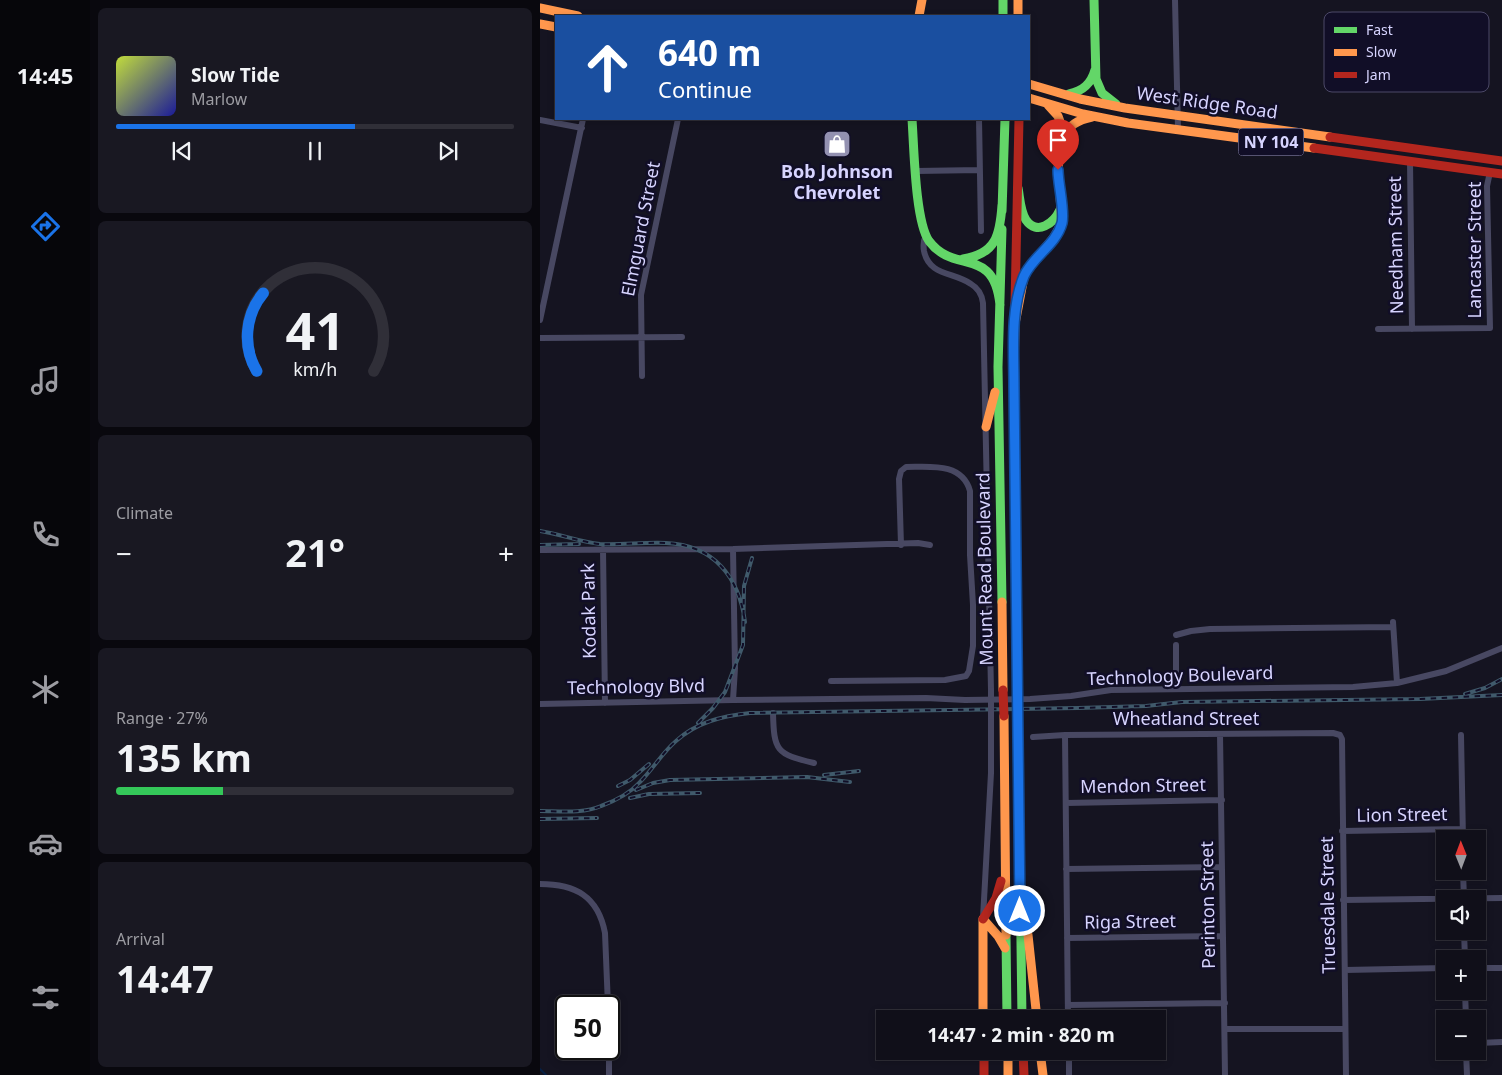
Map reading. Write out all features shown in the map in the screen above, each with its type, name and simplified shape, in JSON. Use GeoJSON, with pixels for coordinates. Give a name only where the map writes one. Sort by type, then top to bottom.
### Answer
{"type":"FeatureCollection","features":[{"type":"Feature","properties":{"kind":"main road"},"geometry":{"type":"LineString","coordinates":[[919,15],[922,0]]}},
{"type":"Feature","properties":{"kind":"main road"},"geometry":{"type":"LineString","coordinates":[[1003,0],[1003,15]]}},
{"type":"Feature","properties":{"kind":"main road"},"geometry":{"type":"LineString","coordinates":[[1018,0],[1018,15]]}},
{"type":"Feature","properties":{"kind":"main road"},"geometry":{"type":"LineString","coordinates":[[1094,0],[1097,83],[1102,93],[1125,108]]}},
{"type":"Feature","properties":{"kind":"main road"},"geometry":{"type":"LineString","coordinates":[[540,8],[573,15]]}},
{"type":"Feature","properties":{"kind":"main road"},"geometry":{"type":"LineString","coordinates":[[540,24],[555,27]]}},
{"type":"Feature","properties":{"kind":"main road"},"geometry":{"type":"LineString","coordinates":[[1064,94],[1074,93],[1085,88],[1092,79],[1095,68]]}},
{"type":"Feature","properties":{"kind":"main road","name":"West Ridge Road"},"geometry":{"type":"LineString","coordinates":[[1030,84],[1125,108],[1502,161]]}},
{"type":"Feature","properties":{"kind":"main road","name":"West Ridge Road"},"geometry":{"type":"LineString","coordinates":[[1030,98],[1100,118],[1502,174]]}},
{"type":"Feature","properties":{"kind":"main road"},"geometry":{"type":"LineString","coordinates":[[1014,324],[1021,287],[1026,274],[1054,238],[1061,225],[1058,170],[1062,127],[1058,116],[1042,102]]}},
{"type":"Feature","properties":{"kind":"main road"},"geometry":{"type":"LineString","coordinates":[[1062,138],[1067,129],[1075,122],[1090,117],[1100,118]]}},
{"type":"Feature","properties":{"kind":"main road"},"geometry":{"type":"LineString","coordinates":[[912,120],[921,221],[926,235],[939,251],[954,258],[978,264],[988,272],[995,283],[1000,304]]}},
{"type":"Feature","properties":{"kind":"main road","name":"Mount Read Boulevard"},"geometry":{"type":"LineString","coordinates":[[1004,120],[998,367],[1007,1010]]}},
{"type":"Feature","properties":{"kind":"main road","name":"Mount Read Boulevard"},"geometry":{"type":"LineString","coordinates":[[1019,120],[1014,387],[1022,1010]]}},
{"type":"Feature","properties":{"kind":"main road"},"geometry":{"type":"LineString","coordinates":[[1018,188],[1026,218],[1035,226],[1043,227],[1054,223],[1059,214],[1061,203]]}},
{"type":"Feature","properties":{"kind":"main road"},"geometry":{"type":"LineString","coordinates":[[954,258],[978,257],[991,248],[998,231],[1002,205]]}},
{"type":"Feature","properties":{"kind":"main road"},"geometry":{"type":"LineString","coordinates":[[986,427],[994,398],[998,367]]}},
{"type":"Feature","properties":{"kind":"main road"},"geometry":{"type":"LineString","coordinates":[[1004,859],[1001,886],[983,919],[998,936],[1006,949]]}},
{"type":"Feature","properties":{"kind":"main road"},"geometry":{"type":"LineString","coordinates":[[1020,911],[1028,935],[1036,1010]]}},
{"type":"Feature","properties":{"kind":"main road","name":"Mount Read Boulevard"},"geometry":{"type":"LineString","coordinates":[[983,919],[983,1010]]}},
{"type":"Feature","properties":{"kind":"main road"},"geometry":{"type":"LineString","coordinates":[[984,1060],[984,1075]]}},
{"type":"Feature","properties":{"kind":"main road"},"geometry":{"type":"LineString","coordinates":[[1008,1060],[1008,1075]]}},
{"type":"Feature","properties":{"kind":"main road"},"geometry":{"type":"LineString","coordinates":[[1023,1060],[1024,1075]]}},
{"type":"Feature","properties":{"kind":"main road"},"geometry":{"type":"LineString","coordinates":[[1041,1060],[1043,1075]]}},
{"type":"Feature","properties":{"kind":"street"},"geometry":{"type":"LineString","coordinates":[[1175,0],[1178,129]]}},
{"type":"Feature","properties":{"kind":"street"},"geometry":{"type":"LineString","coordinates":[[540,120],[582,128]]}},
{"type":"Feature","properties":{"kind":"street"},"geometry":{"type":"LineString","coordinates":[[540,320],[583,120]]}},
{"type":"Feature","properties":{"kind":"street","name":"Elmguard Street"},"geometry":{"type":"LineString","coordinates":[[642,376],[641,294],[678,120]]}},
{"type":"Feature","properties":{"kind":"street"},"geometry":{"type":"LineString","coordinates":[[979,120],[981,231]]}},
{"type":"Feature","properties":{"kind":"street","name":"Needham Street"},"geometry":{"type":"LineString","coordinates":[[1410,161],[1412,329]]}},
{"type":"Feature","properties":{"kind":"street"},"geometry":{"type":"LineString","coordinates":[[916,171],[980,170]]}},
{"type":"Feature","properties":{"kind":"street","name":"Lancaster Street"},"geometry":{"type":"LineString","coordinates":[[1412,329],[1490,328],[1487,186],[1490,172]]}},
{"type":"Feature","properties":{"kind":"street","name":"Mount Read Boulevard"},"geometry":{"type":"LineString","coordinates":[[926,235],[923,240],[924,248],[930,264],[943,273],[970,283],[977,289],[982,297],[984,311],[991,773],[983,919]]}},
{"type":"Feature","properties":{"kind":"street"},"geometry":{"type":"LineString","coordinates":[[1378,329],[1412,329]]}},
{"type":"Feature","properties":{"kind":"street"},"geometry":{"type":"LineString","coordinates":[[540,338],[682,337]]}},
{"type":"Feature","properties":{"kind":"street"},"geometry":{"type":"LineString","coordinates":[[831,681],[945,680],[966,676],[969,671],[973,646],[970,491],[968,484],[957,473],[942,466],[906,467],[901,471],[899,479],[900,545]]}},
{"type":"Feature","properties":{"kind":"street","name":"Kodak Park"},"geometry":{"type":"LineString","coordinates":[[540,550],[733,549],[930,544]]}},
{"type":"Feature","properties":{"kind":"street","name":"Kodak Park"},"geometry":{"type":"LineString","coordinates":[[603,549],[606,703]]}},
{"type":"Feature","properties":{"kind":"street"},"geometry":{"type":"LineString","coordinates":[[733,549],[735,668],[733,700]]}},
{"type":"Feature","properties":{"kind":"street"},"geometry":{"type":"LineString","coordinates":[[1176,635],[1210,629],[1393,625],[1397,683]]}},
{"type":"Feature","properties":{"kind":"street"},"geometry":{"type":"LineString","coordinates":[[1176,645],[1176,688]]}},
{"type":"Feature","properties":{"kind":"street","name":"Technology Boulevard"},"geometry":{"type":"LineString","coordinates":[[733,700],[1030,699],[1112,690],[1353,687],[1397,683],[1446,671],[1502,648]]}},
{"type":"Feature","properties":{"kind":"street","name":"Technology Blvd"},"geometry":{"type":"LineString","coordinates":[[540,704],[733,700]]}},
{"type":"Feature","properties":{"kind":"street"},"geometry":{"type":"LineString","coordinates":[[773,713],[774,738],[780,751],[791,758],[814,763]]}},
{"type":"Feature","properties":{"kind":"street","name":"Wheatland Street"},"geometry":{"type":"LineString","coordinates":[[1032,737],[1065,735],[1333,733],[1340,735]]}},
{"type":"Feature","properties":{"kind":"street","name":"Perinton Street"},"geometry":{"type":"LineString","coordinates":[[1220,734],[1225,1075]]}},
{"type":"Feature","properties":{"kind":"street"},"geometry":{"type":"LineString","coordinates":[[1065,735],[1068,1010]]}},
{"type":"Feature","properties":{"kind":"street","name":"Truesdale Street"},"geometry":{"type":"LineString","coordinates":[[1340,735],[1342,739],[1346,1075]]}},
{"type":"Feature","properties":{"kind":"street"},"geometry":{"type":"LineString","coordinates":[[1460,735],[1462,829]]}},
{"type":"Feature","properties":{"kind":"street","name":"Mendon Street"},"geometry":{"type":"LineString","coordinates":[[1066,803],[1222,800]]}},
{"type":"Feature","properties":{"kind":"street","name":"Lion Street"},"geometry":{"type":"LineString","coordinates":[[1342,831],[1462,829]]}},
{"type":"Feature","properties":{"kind":"street"},"geometry":{"type":"LineString","coordinates":[[1066,869],[1222,867]]}},
{"type":"Feature","properties":{"kind":"street"},"geometry":{"type":"LineString","coordinates":[[540,884],[570,887],[587,897],[598,912],[603,921],[605,933],[608,995]]}},
{"type":"Feature","properties":{"kind":"street"},"geometry":{"type":"LineString","coordinates":[[1343,900],[1436,898]]}},
{"type":"Feature","properties":{"kind":"street"},"geometry":{"type":"LineString","coordinates":[[1486,898],[1502,898]]}},
{"type":"Feature","properties":{"kind":"street","name":"Riga Street"},"geometry":{"type":"LineString","coordinates":[[1067,938],[1223,936]]}},
{"type":"Feature","properties":{"kind":"street"},"geometry":{"type":"LineString","coordinates":[[1345,970],[1436,968]]}},
{"type":"Feature","properties":{"kind":"street"},"geometry":{"type":"LineString","coordinates":[[1486,968],[1502,968]]}},
{"type":"Feature","properties":{"kind":"street"},"geometry":{"type":"LineString","coordinates":[[1068,1006],[1225,1004]]}},
{"type":"Feature","properties":{"kind":"street"},"geometry":{"type":"LineString","coordinates":[[1224,1029],[1345,1029]]}},
{"type":"Feature","properties":{"kind":"street"},"geometry":{"type":"LineString","coordinates":[[1486,1042],[1502,1042]]}},
{"type":"Feature","properties":{"kind":"street"},"geometry":{"type":"LineString","coordinates":[[609,1060],[610,1075]]}},
{"type":"Feature","properties":{"kind":"street"},"geometry":{"type":"LineString","coordinates":[[1069,1060],[1069,1075]]}},
{"type":"Feature","properties":{"kind":"street"},"geometry":{"type":"LineString","coordinates":[[1466,1060],[1467,1075]]}},
{"type":"Feature","properties":{"kind":"waterway"},"geometry":{"type":"LineString","coordinates":[[540,1069],[546,1075]]}},
{"type":"Feature","properties":{"kind":"railway"},"geometry":{"type":"LineString","coordinates":[[540,531],[600,544],[666,543],[683,545],[698,550],[711,557],[730,578],[737,591],[745,622]]}},
{"type":"Feature","properties":{"kind":"railway"},"geometry":{"type":"LineString","coordinates":[[540,545],[579,544]]}},
{"type":"Feature","properties":{"kind":"railway"},"geometry":{"type":"LineString","coordinates":[[698,723],[725,692],[743,645],[744,586],[752,558]]}},
{"type":"Feature","properties":{"kind":"railway"},"geometry":{"type":"LineString","coordinates":[[1465,694],[1485,688],[1502,679]]}},
{"type":"Feature","properties":{"kind":"railway"},"geometry":{"type":"LineString","coordinates":[[540,811],[571,812],[594,809],[612,802],[636,786],[684,734],[710,721],[750,713],[1078,708],[1146,706],[1182,702],[1420,699],[1502,695]]}},
{"type":"Feature","properties":{"kind":"railway"},"geometry":{"type":"LineString","coordinates":[[618,786],[630,780],[649,764]]}},
{"type":"Feature","properties":{"kind":"railway"},"geometry":{"type":"LineString","coordinates":[[824,775],[859,771]]}},
{"type":"Feature","properties":{"kind":"railway"},"geometry":{"type":"LineString","coordinates":[[636,790],[653,783],[670,780],[807,777],[850,782]]}},
{"type":"Feature","properties":{"kind":"railway"},"geometry":{"type":"LineString","coordinates":[[630,798],[649,794],[700,793]]}},
{"type":"Feature","properties":{"kind":"railway"},"geometry":{"type":"LineString","coordinates":[[540,819],[597,818]]}},
{"type":"Feature","properties":{"kind":"traffic: fast"},"geometry":{"type":"LineString","coordinates":[[1003,0],[1003,15]]}},
{"type":"Feature","properties":{"kind":"traffic: fast"},"geometry":{"type":"LineString","coordinates":[[1094,0],[1096,79],[1102,93],[1116,104]]}},
{"type":"Feature","properties":{"kind":"traffic: fast"},"geometry":{"type":"LineString","coordinates":[[1069,94],[1086,86],[1095,70]]}},
{"type":"Feature","properties":{"kind":"traffic: fast"},"geometry":{"type":"LineString","coordinates":[[912,120],[918,201],[924,231],[929,241],[939,251],[950,257],[981,267],[990,274],[996,286],[1000,305]]}},
{"type":"Feature","properties":{"kind":"traffic: fast"},"geometry":{"type":"LineString","coordinates":[[1002,211],[1005,120]]}},
{"type":"Feature","properties":{"kind":"traffic: fast"},"geometry":{"type":"LineString","coordinates":[[1018,188],[1022,213],[1030,225],[1035,227],[1045,226],[1054,219],[1060,210]]}},
{"type":"Feature","properties":{"kind":"traffic: fast"},"geometry":{"type":"LineString","coordinates":[[963,259],[983,253],[989,248],[1000,225],[1002,205]]}},
{"type":"Feature","properties":{"kind":"traffic: fast"},"geometry":{"type":"LineString","coordinates":[[1002,229],[998,367],[1002,602]]}},
{"type":"Feature","properties":{"kind":"traffic: fast"},"geometry":{"type":"LineString","coordinates":[[1017,624],[1018,690]]}},
{"type":"Feature","properties":{"kind":"traffic: fast"},"geometry":{"type":"LineString","coordinates":[[1018,716],[1022,1010]]}},
{"type":"Feature","properties":{"kind":"traffic: fast"},"geometry":{"type":"LineString","coordinates":[[1006,935],[1007,1010]]}},
{"type":"Feature","properties":{"kind":"traffic: slow"},"geometry":{"type":"LineString","coordinates":[[919,15],[922,0]]}},
{"type":"Feature","properties":{"kind":"traffic: slow"},"geometry":{"type":"LineString","coordinates":[[1018,0],[1018,15]]}},
{"type":"Feature","properties":{"kind":"traffic: slow"},"geometry":{"type":"LineString","coordinates":[[540,8],[573,15]]}},
{"type":"Feature","properties":{"kind":"traffic: slow"},"geometry":{"type":"LineString","coordinates":[[540,24],[555,27]]}},
{"type":"Feature","properties":{"kind":"traffic: slow"},"geometry":{"type":"LineString","coordinates":[[1030,84],[1080,99],[1125,108],[1330,137]]}},
{"type":"Feature","properties":{"kind":"traffic: slow"},"geometry":{"type":"LineString","coordinates":[[1030,98],[1083,114],[1128,123],[1314,148]]}},
{"type":"Feature","properties":{"kind":"traffic: slow"},"geometry":{"type":"LineString","coordinates":[[1015,324],[1024,277],[1054,237],[1062,223],[1058,170],[1062,127],[1058,116],[1048,105]]}},
{"type":"Feature","properties":{"kind":"traffic: slow"},"geometry":{"type":"LineString","coordinates":[[1062,138],[1074,124],[1092,117]]}},
{"type":"Feature","properties":{"kind":"traffic: slow"},"geometry":{"type":"LineString","coordinates":[[1015,317],[1017,624]]}},
{"type":"Feature","properties":{"kind":"traffic: slow"},"geometry":{"type":"LineString","coordinates":[[986,427],[995,392]]}},
{"type":"Feature","properties":{"kind":"traffic: slow"},"geometry":{"type":"LineString","coordinates":[[1002,602],[1003,690]]}},
{"type":"Feature","properties":{"kind":"traffic: slow"},"geometry":{"type":"LineString","coordinates":[[1004,716],[1006,935]]}},
{"type":"Feature","properties":{"kind":"traffic: slow"},"geometry":{"type":"LineString","coordinates":[[983,919],[983,1010]]}},
{"type":"Feature","properties":{"kind":"traffic: slow"},"geometry":{"type":"LineString","coordinates":[[983,919],[998,936],[1005,948]]}},
{"type":"Feature","properties":{"kind":"traffic: slow"},"geometry":{"type":"LineString","coordinates":[[1023,920],[1028,935],[1036,1010]]}},
{"type":"Feature","properties":{"kind":"traffic: slow"},"geometry":{"type":"LineString","coordinates":[[1008,1060],[1008,1075]]}},
{"type":"Feature","properties":{"kind":"traffic: slow"},"geometry":{"type":"LineString","coordinates":[[1041,1060],[1043,1075]]}},
{"type":"Feature","properties":{"kind":"traffic: jam"},"geometry":{"type":"LineString","coordinates":[[1015,304],[1019,120]]}},
{"type":"Feature","properties":{"kind":"traffic: jam"},"geometry":{"type":"LineString","coordinates":[[1330,137],[1502,161]]}},
{"type":"Feature","properties":{"kind":"traffic: jam"},"geometry":{"type":"LineString","coordinates":[[1314,148],[1502,174]]}},
{"type":"Feature","properties":{"kind":"traffic: jam"},"geometry":{"type":"LineString","coordinates":[[1003,690],[1004,716]]}},
{"type":"Feature","properties":{"kind":"traffic: jam"},"geometry":{"type":"LineString","coordinates":[[1018,690],[1018,716]]}},
{"type":"Feature","properties":{"kind":"traffic: jam"},"geometry":{"type":"LineString","coordinates":[[983,919],[996,898],[1001,881]]}},
{"type":"Feature","properties":{"kind":"traffic: jam"},"geometry":{"type":"LineString","coordinates":[[984,1060],[984,1075]]}},
{"type":"Feature","properties":{"kind":"traffic: jam"},"geometry":{"type":"LineString","coordinates":[[1023,1060],[1024,1075]]}},
{"type":"Feature","properties":{"kind":"place","name":"Bob Johnson Chevrolet"},"geometry":{"type":"Point","coordinates":[837,144]}},
{"type":"Feature","properties":{"kind":"route"},"geometry":{"type":"LineString","coordinates":[[1020,911],[1014,324],[1024,277],[1032,264],[1054,238],[1062,222],[1058,170]]}}]}
